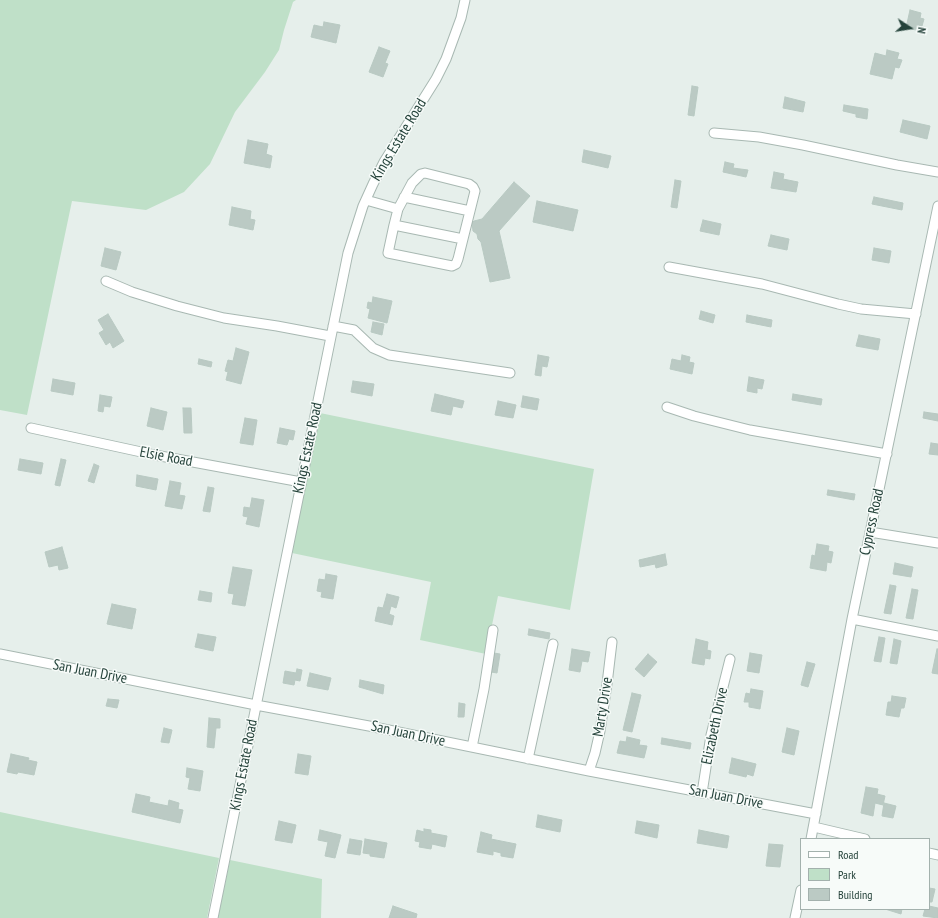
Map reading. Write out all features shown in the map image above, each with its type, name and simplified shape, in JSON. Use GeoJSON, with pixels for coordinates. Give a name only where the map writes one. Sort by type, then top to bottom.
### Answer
{"type":"FeatureCollection","features":[{"type":"Feature","properties":{"kind":"street","name":"Kings Estate Road"},"geometry":{"type":"LineString","coordinates":[[213,918],[330,336],[354,230],[384,162],[443,66],[454,39],[465,0]]}},
{"type":"Feature","properties":{"kind":"street"},"geometry":{"type":"LineString","coordinates":[[714,133],[759,137],[803,144],[897,165],[938,172]]}},
{"type":"Feature","properties":{"kind":"street"},"geometry":{"type":"LineString","coordinates":[[425,173],[469,184],[473,188],[475,191],[456,264],[452,266],[388,253],[398,209],[404,197],[417,177],[425,173]]}},
{"type":"Feature","properties":{"kind":"street"},"geometry":{"type":"LineString","coordinates":[[404,197],[470,211]]}},
{"type":"Feature","properties":{"kind":"street"},"geometry":{"type":"LineString","coordinates":[[366,200],[398,209]]}},
{"type":"Feature","properties":{"kind":"street","name":"Cypress Road"},"geometry":{"type":"LineString","coordinates":[[811,838],[852,619],[938,206]]}},
{"type":"Feature","properties":{"kind":"street"},"geometry":{"type":"LineString","coordinates":[[394,225],[463,239]]}},
{"type":"Feature","properties":{"kind":"street"},"geometry":{"type":"LineString","coordinates":[[669,267],[762,284],[861,309],[916,314]]}},
{"type":"Feature","properties":{"kind":"street"},"geometry":{"type":"LineString","coordinates":[[106,281],[132,292],[177,306],[224,318],[330,336]]}},
{"type":"Feature","properties":{"kind":"street"},"geometry":{"type":"LineString","coordinates":[[333,326],[354,330],[373,348],[390,355],[510,373]]}},
{"type":"Feature","properties":{"kind":"street"},"geometry":{"type":"LineString","coordinates":[[667,407],[694,416],[750,430],[887,454]]}},
{"type":"Feature","properties":{"kind":"street","name":"Elsie Road"},"geometry":{"type":"LineString","coordinates":[[32,428],[155,455],[301,482]]}},
{"type":"Feature","properties":{"kind":"street"},"geometry":{"type":"LineString","coordinates":[[870,532],[938,543]]}},
{"type":"Feature","properties":{"kind":"street"},"geometry":{"type":"LineString","coordinates":[[852,619],[938,636]]}},
{"type":"Feature","properties":{"kind":"street"},"geometry":{"type":"LineString","coordinates":[[472,747],[494,630]]}},
{"type":"Feature","properties":{"kind":"street","name":"Marty Drive"},"geometry":{"type":"LineString","coordinates":[[589,771],[595,754],[600,731],[612,642]]}},
{"type":"Feature","properties":{"kind":"street"},"geometry":{"type":"LineString","coordinates":[[528,759],[553,644]]}},
{"type":"Feature","properties":{"kind":"street","name":"San Juan Drive"},"geometry":{"type":"LineString","coordinates":[[0,654],[369,726],[589,771],[816,814]]}},
{"type":"Feature","properties":{"kind":"street","name":"Elizabeth Drive"},"geometry":{"type":"LineString","coordinates":[[702,793],[711,735],[730,659]]}},
{"type":"Feature","properties":{"kind":"street"},"geometry":{"type":"LineString","coordinates":[[814,827],[860,838]]}},
{"type":"Feature","properties":{"kind":"street"},"geometry":{"type":"LineString","coordinates":[[795,918],[800,895]]}},
{"type":"Feature","properties":{"kind":"green space"},"geometry":{"type":"Polygon","coordinates":[[[0,0],[296,0],[293,2],[279,50],[265,72],[235,112],[210,164],[184,192],[146,210],[72,201],[27,415],[0,410],[0,0]]]}},
{"type":"Feature","properties":{"kind":"green space"},"geometry":{"type":"Polygon","coordinates":[[[320,413],[594,469],[570,610],[498,596],[486,654],[420,640],[431,582],[292,553],[320,413]]]}},
{"type":"Feature","properties":{"kind":"green space"},"geometry":{"type":"Polygon","coordinates":[[[0,812],[219,858],[207,918],[0,918],[0,812]]]}},
{"type":"Feature","properties":{"kind":"green space"},"geometry":{"type":"Polygon","coordinates":[[[230,860],[322,879],[321,918],[218,918],[230,860]]]}},
{"type":"Feature","properties":{"kind":"building"},"geometry":{"type":"Polygon","coordinates":[[[910,10],[921,13],[920,18],[924,19],[922,26],[918,25],[916,30],[906,28],[910,10]]]}},
{"type":"Feature","properties":{"kind":"building"},"geometry":{"type":"Polygon","coordinates":[[[324,22],[340,25],[336,43],[311,37],[314,25],[323,27],[324,22]]]}},
{"type":"Feature","properties":{"kind":"building"},"geometry":{"type":"Polygon","coordinates":[[[379,47],[390,51],[385,63],[388,64],[383,77],[369,72],[379,47]]]}},
{"type":"Feature","properties":{"kind":"building"},"geometry":{"type":"Polygon","coordinates":[[[887,50],[899,53],[897,59],[902,60],[899,68],[895,67],[892,79],[870,74],[875,53],[886,56],[887,50]]]}},
{"type":"Feature","properties":{"kind":"building"},"geometry":{"type":"Polygon","coordinates":[[[692,86],[698,87],[694,116],[688,115],[692,86]]]}},
{"type":"Feature","properties":{"kind":"building"},"geometry":{"type":"Polygon","coordinates":[[[785,97],[805,102],[803,112],[783,108],[785,97]]]}},
{"type":"Feature","properties":{"kind":"building"},"geometry":{"type":"Polygon","coordinates":[[[844,105],[868,109],[867,119],[856,117],[856,114],[843,111],[844,105]]]}},
{"type":"Feature","properties":{"kind":"building"},"geometry":{"type":"Polygon","coordinates":[[[903,120],[930,126],[927,139],[900,132],[903,120]]]}},
{"type":"Feature","properties":{"kind":"building"},"geometry":{"type":"Polygon","coordinates":[[[248,140],[268,144],[266,154],[272,156],[270,168],[244,163],[248,140]]]}},
{"type":"Feature","properties":{"kind":"building"},"geometry":{"type":"Polygon","coordinates":[[[584,150],[611,156],[608,168],[582,162],[584,150]]]}},
{"type":"Feature","properties":{"kind":"building"},"geometry":{"type":"Polygon","coordinates":[[[725,162],[734,164],[733,168],[748,170],[746,177],[723,172],[725,162]]]}},
{"type":"Feature","properties":{"kind":"building"},"geometry":{"type":"Polygon","coordinates":[[[774,172],[784,174],[783,179],[798,182],[796,192],[771,188],[774,172]]]}},
{"type":"Feature","properties":{"kind":"building"},"geometry":{"type":"Polygon","coordinates":[[[675,180],[681,181],[677,208],[671,207],[675,180]]]}},
{"type":"Feature","properties":{"kind":"building"},"geometry":{"type":"Polygon","coordinates":[[[514,182],[530,196],[499,231],[510,278],[490,282],[481,242],[478,239],[477,234],[473,231],[472,223],[482,219],[514,182]]]}},
{"type":"Feature","properties":{"kind":"building"},"geometry":{"type":"Polygon","coordinates":[[[874,197],[903,203],[902,210],[872,204],[874,197]]]}},
{"type":"Feature","properties":{"kind":"building"},"geometry":{"type":"Polygon","coordinates":[[[537,201],[578,210],[573,231],[533,222],[537,201]]]}},
{"type":"Feature","properties":{"kind":"building"},"geometry":{"type":"Polygon","coordinates":[[[232,207],[251,211],[250,219],[255,220],[253,230],[229,225],[232,207]]]}},
{"type":"Feature","properties":{"kind":"building"},"geometry":{"type":"Polygon","coordinates":[[[703,220],[721,224],[719,235],[700,231],[703,220]]]}},
{"type":"Feature","properties":{"kind":"building"},"geometry":{"type":"Polygon","coordinates":[[[771,235],[789,239],[787,250],[768,246],[771,235]]]}},
{"type":"Feature","properties":{"kind":"building"},"geometry":{"type":"Polygon","coordinates":[[[105,248],[121,252],[116,270],[101,266],[105,248]]]}},
{"type":"Feature","properties":{"kind":"building"},"geometry":{"type":"Polygon","coordinates":[[[874,248],[891,251],[889,263],[872,260],[874,248]]]}},
{"type":"Feature","properties":{"kind":"building"},"geometry":{"type":"Polygon","coordinates":[[[373,297],[392,301],[387,323],[368,318],[370,309],[367,308],[368,302],[372,303],[373,297]]]}},
{"type":"Feature","properties":{"kind":"building"},"geometry":{"type":"Polygon","coordinates":[[[701,311],[715,315],[713,323],[699,319],[701,311]]]}},
{"type":"Feature","properties":{"kind":"building"},"geometry":{"type":"Polygon","coordinates":[[[108,314],[124,341],[113,348],[110,342],[106,345],[99,333],[104,330],[98,320],[108,314]]]}},
{"type":"Feature","properties":{"kind":"building"},"geometry":{"type":"Polygon","coordinates":[[[747,315],[772,320],[771,327],[746,322],[747,315]]]}},
{"type":"Feature","properties":{"kind":"building"},"geometry":{"type":"Polygon","coordinates":[[[373,322],[384,324],[382,335],[371,332],[373,322]]]}},
{"type":"Feature","properties":{"kind":"building"},"geometry":{"type":"Polygon","coordinates":[[[859,335],[880,339],[878,350],[856,346],[859,335]]]}},
{"type":"Feature","properties":{"kind":"building"},"geometry":{"type":"Polygon","coordinates":[[[236,348],[249,352],[241,384],[226,380],[228,372],[225,371],[228,360],[233,361],[236,348]]]}},
{"type":"Feature","properties":{"kind":"building"},"geometry":{"type":"Polygon","coordinates":[[[538,355],[549,357],[547,367],[542,366],[541,376],[535,375],[538,355]]]}},
{"type":"Feature","properties":{"kind":"building"},"geometry":{"type":"Polygon","coordinates":[[[682,355],[690,357],[689,362],[694,363],[692,374],[670,369],[672,359],[681,361],[682,355]]]}},
{"type":"Feature","properties":{"kind":"building"},"geometry":{"type":"Polygon","coordinates":[[[199,359],[212,362],[211,367],[198,364],[199,359]]]}},
{"type":"Feature","properties":{"kind":"building"},"geometry":{"type":"Polygon","coordinates":[[[749,377],[764,380],[762,389],[757,388],[757,393],[747,391],[749,377]]]}},
{"type":"Feature","properties":{"kind":"building"},"geometry":{"type":"Polygon","coordinates":[[[53,379],[75,383],[73,395],[51,391],[53,379]]]}},
{"type":"Feature","properties":{"kind":"building"},"geometry":{"type":"Polygon","coordinates":[[[353,381],[374,384],[372,396],[351,392],[353,381]]]}},
{"type":"Feature","properties":{"kind":"building"},"geometry":{"type":"Polygon","coordinates":[[[435,394],[464,401],[462,408],[453,406],[451,415],[431,411],[435,394]]]}},
{"type":"Feature","properties":{"kind":"building"},"geometry":{"type":"Polygon","coordinates":[[[793,394],[822,399],[821,405],[792,400],[793,394]]]}},
{"type":"Feature","properties":{"kind":"building"},"geometry":{"type":"Polygon","coordinates":[[[100,395],[112,397],[110,407],[104,406],[103,412],[98,411],[100,395]]]}},
{"type":"Feature","properties":{"kind":"building"},"geometry":{"type":"Polygon","coordinates":[[[523,396],[539,399],[537,410],[521,407],[523,396]]]}},
{"type":"Feature","properties":{"kind":"building"},"geometry":{"type":"Polygon","coordinates":[[[498,401],[516,405],[513,418],[495,415],[498,401]]]}},
{"type":"Feature","properties":{"kind":"building"},"geometry":{"type":"Polygon","coordinates":[[[151,408],[167,412],[163,430],[147,426],[151,408]]]}},
{"type":"Feature","properties":{"kind":"building"},"geometry":{"type":"Polygon","coordinates":[[[183,408],[191,408],[192,433],[184,433],[183,408]]]}},
{"type":"Feature","properties":{"kind":"building"},"geometry":{"type":"Polygon","coordinates":[[[924,412],[938,414],[938,421],[923,418],[924,412]]]}},
{"type":"Feature","properties":{"kind":"building"},"geometry":{"type":"Polygon","coordinates":[[[245,418],[257,420],[253,445],[240,443],[245,418]]]}},
{"type":"Feature","properties":{"kind":"building"},"geometry":{"type":"Polygon","coordinates":[[[280,428],[295,431],[293,440],[289,439],[287,445],[277,443],[280,428]]]}},
{"type":"Feature","properties":{"kind":"building"},"geometry":{"type":"Polygon","coordinates":[[[931,443],[938,444],[938,455],[929,454],[931,443]]]}},
{"type":"Feature","properties":{"kind":"building"},"geometry":{"type":"Polygon","coordinates":[[[20,459],[43,463],[41,474],[18,470],[20,459]]]}},
{"type":"Feature","properties":{"kind":"building"},"geometry":{"type":"Polygon","coordinates":[[[61,459],[66,460],[60,486],[55,485],[61,459]]]}},
{"type":"Feature","properties":{"kind":"building"},"geometry":{"type":"Polygon","coordinates":[[[94,464],[99,466],[94,483],[88,481],[94,464]]]}},
{"type":"Feature","properties":{"kind":"building"},"geometry":{"type":"Polygon","coordinates":[[[137,475],[158,479],[156,490],[136,486],[137,475]]]}},
{"type":"Feature","properties":{"kind":"building"},"geometry":{"type":"Polygon","coordinates":[[[170,481],[181,483],[179,495],[185,496],[182,509],[165,506],[170,481]]]}},
{"type":"Feature","properties":{"kind":"building"},"geometry":{"type":"Polygon","coordinates":[[[208,487],[214,488],[210,512],[203,511],[208,487]]]}},
{"type":"Feature","properties":{"kind":"building"},"geometry":{"type":"Polygon","coordinates":[[[828,490],[855,494],[854,500],[827,495],[828,490]]]}},
{"type":"Feature","properties":{"kind":"building"},"geometry":{"type":"Polygon","coordinates":[[[252,498],[264,500],[259,527],[246,524],[248,517],[243,516],[244,507],[250,508],[252,498]]]}},
{"type":"Feature","properties":{"kind":"building"},"geometry":{"type":"Polygon","coordinates":[[[817,544],[829,546],[828,551],[833,552],[831,563],[827,562],[826,571],[810,568],[812,555],[815,556],[817,544]]]}},
{"type":"Feature","properties":{"kind":"building"},"geometry":{"type":"Polygon","coordinates":[[[62,547],[68,568],[59,570],[58,565],[49,567],[45,552],[62,547]]]}},
{"type":"Feature","properties":{"kind":"building"},"geometry":{"type":"Polygon","coordinates":[[[665,554],[667,565],[656,568],[655,564],[640,567],[639,560],[665,554]]]}},
{"type":"Feature","properties":{"kind":"building"},"geometry":{"type":"Polygon","coordinates":[[[895,563],[913,567],[911,577],[893,574],[895,563]]]}},
{"type":"Feature","properties":{"kind":"building"},"geometry":{"type":"Polygon","coordinates":[[[233,567],[252,570],[245,606],[232,604],[234,594],[228,593],[233,567]]]}},
{"type":"Feature","properties":{"kind":"building"},"geometry":{"type":"Polygon","coordinates":[[[326,574],[337,576],[333,599],[321,597],[322,592],[317,591],[319,579],[325,580],[326,574]]]}},
{"type":"Feature","properties":{"kind":"building"},"geometry":{"type":"Polygon","coordinates":[[[890,585],[896,586],[891,614],[884,613],[890,585]]]}},
{"type":"Feature","properties":{"kind":"building"},"geometry":{"type":"Polygon","coordinates":[[[912,589],[918,590],[913,619],[906,618],[912,589]]]}},
{"type":"Feature","properties":{"kind":"building"},"geometry":{"type":"Polygon","coordinates":[[[200,591],[212,593],[211,602],[198,600],[200,591]]]}},
{"type":"Feature","properties":{"kind":"building"},"geometry":{"type":"Polygon","coordinates":[[[387,594],[399,597],[396,608],[391,606],[389,614],[394,616],[392,625],[375,621],[378,607],[383,608],[387,594]]]}},
{"type":"Feature","properties":{"kind":"building"},"geometry":{"type":"Polygon","coordinates":[[[112,604],[136,609],[132,629],[107,624],[112,604]]]}},
{"type":"Feature","properties":{"kind":"building"},"geometry":{"type":"Polygon","coordinates":[[[529,629],[550,633],[549,639],[528,635],[529,629]]]}},
{"type":"Feature","properties":{"kind":"building"},"geometry":{"type":"Polygon","coordinates":[[[198,634],[216,637],[213,651],[195,647],[198,634]]]}},
{"type":"Feature","properties":{"kind":"building"},"geometry":{"type":"Polygon","coordinates":[[[879,637],[885,638],[881,662],[874,661],[879,637]]]}},
{"type":"Feature","properties":{"kind":"building"},"geometry":{"type":"Polygon","coordinates":[[[696,639],[708,642],[707,650],[711,651],[710,659],[705,658],[704,665],[692,663],[696,639]]]}},
{"type":"Feature","properties":{"kind":"building"},"geometry":{"type":"Polygon","coordinates":[[[894,639],[901,641],[897,664],[890,663],[894,639]]]}},
{"type":"Feature","properties":{"kind":"building"},"geometry":{"type":"Polygon","coordinates":[[[572,649],[590,652],[588,662],[582,661],[580,672],[569,670],[572,649]]]}},
{"type":"Feature","properties":{"kind":"building"},"geometry":{"type":"Polygon","coordinates":[[[938,649],[938,674],[932,673],[938,649]]]}},
{"type":"Feature","properties":{"kind":"building"},"geometry":{"type":"Polygon","coordinates":[[[494,653],[500,654],[497,673],[491,672],[494,653]]]}},
{"type":"Feature","properties":{"kind":"building"},"geometry":{"type":"Polygon","coordinates":[[[750,653],[762,655],[759,673],[747,671],[750,653]]]}},
{"type":"Feature","properties":{"kind":"building"},"geometry":{"type":"Polygon","coordinates":[[[648,654],[657,662],[644,677],[635,669],[648,654]]]}},
{"type":"Feature","properties":{"kind":"building"},"geometry":{"type":"Polygon","coordinates":[[[807,662],[815,664],[808,687],[801,685],[807,662]]]}},
{"type":"Feature","properties":{"kind":"building"},"geometry":{"type":"Polygon","coordinates":[[[297,669],[302,670],[300,681],[295,680],[294,685],[283,683],[285,671],[296,673],[297,669]]]}},
{"type":"Feature","properties":{"kind":"building"},"geometry":{"type":"Polygon","coordinates":[[[310,673],[331,678],[328,690],[307,686],[310,673]]]}},
{"type":"Feature","properties":{"kind":"building"},"geometry":{"type":"Polygon","coordinates":[[[360,680],[384,685],[383,694],[359,687],[360,680]]]}},
{"type":"Feature","properties":{"kind":"building"},"geometry":{"type":"Polygon","coordinates":[[[751,689],[763,691],[760,709],[749,707],[749,702],[744,702],[746,693],[750,694],[751,689]]]}},
{"type":"Feature","properties":{"kind":"building"},"geometry":{"type":"Polygon","coordinates":[[[632,693],[641,695],[632,732],[623,730],[632,693]]]}},
{"type":"Feature","properties":{"kind":"building"},"geometry":{"type":"Polygon","coordinates":[[[892,696],[906,698],[904,708],[901,708],[899,717],[886,715],[888,702],[891,702],[892,696]]]}},
{"type":"Feature","properties":{"kind":"building"},"geometry":{"type":"Polygon","coordinates":[[[108,699],[119,700],[117,708],[106,706],[108,699]]]}},
{"type":"Feature","properties":{"kind":"building"},"geometry":{"type":"Polygon","coordinates":[[[459,703],[465,704],[464,717],[458,717],[459,703]]]}},
{"type":"Feature","properties":{"kind":"building"},"geometry":{"type":"Polygon","coordinates":[[[209,718],[220,719],[220,728],[216,728],[214,748],[207,747],[209,718]]]}},
{"type":"Feature","properties":{"kind":"building"},"geometry":{"type":"Polygon","coordinates":[[[164,728],[172,730],[169,743],[161,742],[164,728]]]}},
{"type":"Feature","properties":{"kind":"building"},"geometry":{"type":"Polygon","coordinates":[[[787,728],[799,731],[794,755],[782,752],[787,728]]]}},
{"type":"Feature","properties":{"kind":"building"},"geometry":{"type":"Polygon","coordinates":[[[627,737],[640,740],[639,745],[647,746],[644,758],[617,753],[620,741],[626,742],[627,737]]]}},
{"type":"Feature","properties":{"kind":"building"},"geometry":{"type":"Polygon","coordinates":[[[662,738],[691,743],[690,749],[661,744],[662,738]]]}},
{"type":"Feature","properties":{"kind":"building"},"geometry":{"type":"Polygon","coordinates":[[[11,754],[29,758],[28,760],[37,762],[34,775],[18,772],[17,774],[7,772],[11,754]]]}},
{"type":"Feature","properties":{"kind":"building"},"geometry":{"type":"Polygon","coordinates":[[[298,754],[311,756],[308,775],[295,773],[298,754]]]}},
{"type":"Feature","properties":{"kind":"building"},"geometry":{"type":"Polygon","coordinates":[[[732,758],[756,764],[753,776],[747,774],[746,777],[729,773],[732,758]]]}},
{"type":"Feature","properties":{"kind":"building"},"geometry":{"type":"Polygon","coordinates":[[[187,768],[203,771],[200,791],[188,789],[190,778],[186,777],[187,768]]]}},
{"type":"Feature","properties":{"kind":"building"},"geometry":{"type":"Polygon","coordinates":[[[866,787],[878,789],[877,794],[885,796],[883,805],[875,803],[873,816],[861,813],[866,787]]]}},
{"type":"Feature","properties":{"kind":"building"},"geometry":{"type":"Polygon","coordinates":[[[136,794],[150,797],[149,802],[168,806],[169,800],[179,803],[178,809],[183,810],[180,823],[132,812],[136,794]]]}},
{"type":"Feature","properties":{"kind":"building"},"geometry":{"type":"Polygon","coordinates":[[[884,803],[896,806],[893,818],[882,816],[884,803]]]}},
{"type":"Feature","properties":{"kind":"building"},"geometry":{"type":"Polygon","coordinates":[[[538,815],[562,820],[560,832],[536,827],[538,815]]]}},
{"type":"Feature","properties":{"kind":"building"},"geometry":{"type":"Polygon","coordinates":[[[279,821],[296,825],[292,843],[275,840],[279,821]]]}},
{"type":"Feature","properties":{"kind":"building"},"geometry":{"type":"Polygon","coordinates":[[[637,821],[659,825],[657,838],[635,833],[637,821]]]}},
{"type":"Feature","properties":{"kind":"building"},"geometry":{"type":"Polygon","coordinates":[[[424,829],[431,830],[431,833],[447,836],[445,847],[432,844],[431,849],[419,847],[420,842],[415,841],[417,830],[424,832],[424,829]]]}},
{"type":"Feature","properties":{"kind":"building"},"geometry":{"type":"Polygon","coordinates":[[[320,830],[341,835],[335,858],[325,856],[328,842],[318,840],[320,830]]]}},
{"type":"Feature","properties":{"kind":"building"},"geometry":{"type":"Polygon","coordinates":[[[699,830],[729,836],[727,848],[697,843],[699,830]]]}},
{"type":"Feature","properties":{"kind":"building"},"geometry":{"type":"Polygon","coordinates":[[[481,832],[492,835],[491,839],[516,844],[513,858],[501,856],[501,853],[493,851],[493,855],[477,852],[481,832]]]}},
{"type":"Feature","properties":{"kind":"building"},"geometry":{"type":"Polygon","coordinates":[[[350,839],[362,841],[360,855],[347,853],[350,839]]]}},
{"type":"Feature","properties":{"kind":"building"},"geometry":{"type":"Polygon","coordinates":[[[365,839],[387,843],[384,858],[370,856],[370,854],[363,853],[365,839]]]}},
{"type":"Feature","properties":{"kind":"building"},"geometry":{"type":"Polygon","coordinates":[[[769,844],[783,845],[780,867],[766,866],[769,844]]]}},
{"type":"Feature","properties":{"kind":"building"},"geometry":{"type":"Polygon","coordinates":[[[930,888],[935,889],[932,902],[930,902],[930,888]]]}},
{"type":"Feature","properties":{"kind":"building"},"geometry":{"type":"Polygon","coordinates":[[[393,906],[417,914],[416,918],[389,918],[393,906]]]}},
{"type":"Feature","properties":{"kind":"building"},"geometry":{"type":"Polygon","coordinates":[[[930,906],[938,908],[938,918],[923,916],[925,910],[930,910],[930,906]]]}},
{"type":"Feature","properties":{"kind":"building"},"geometry":{"type":"Polygon","coordinates":[[[888,910],[902,910],[901,914],[888,910]]]}}]}
